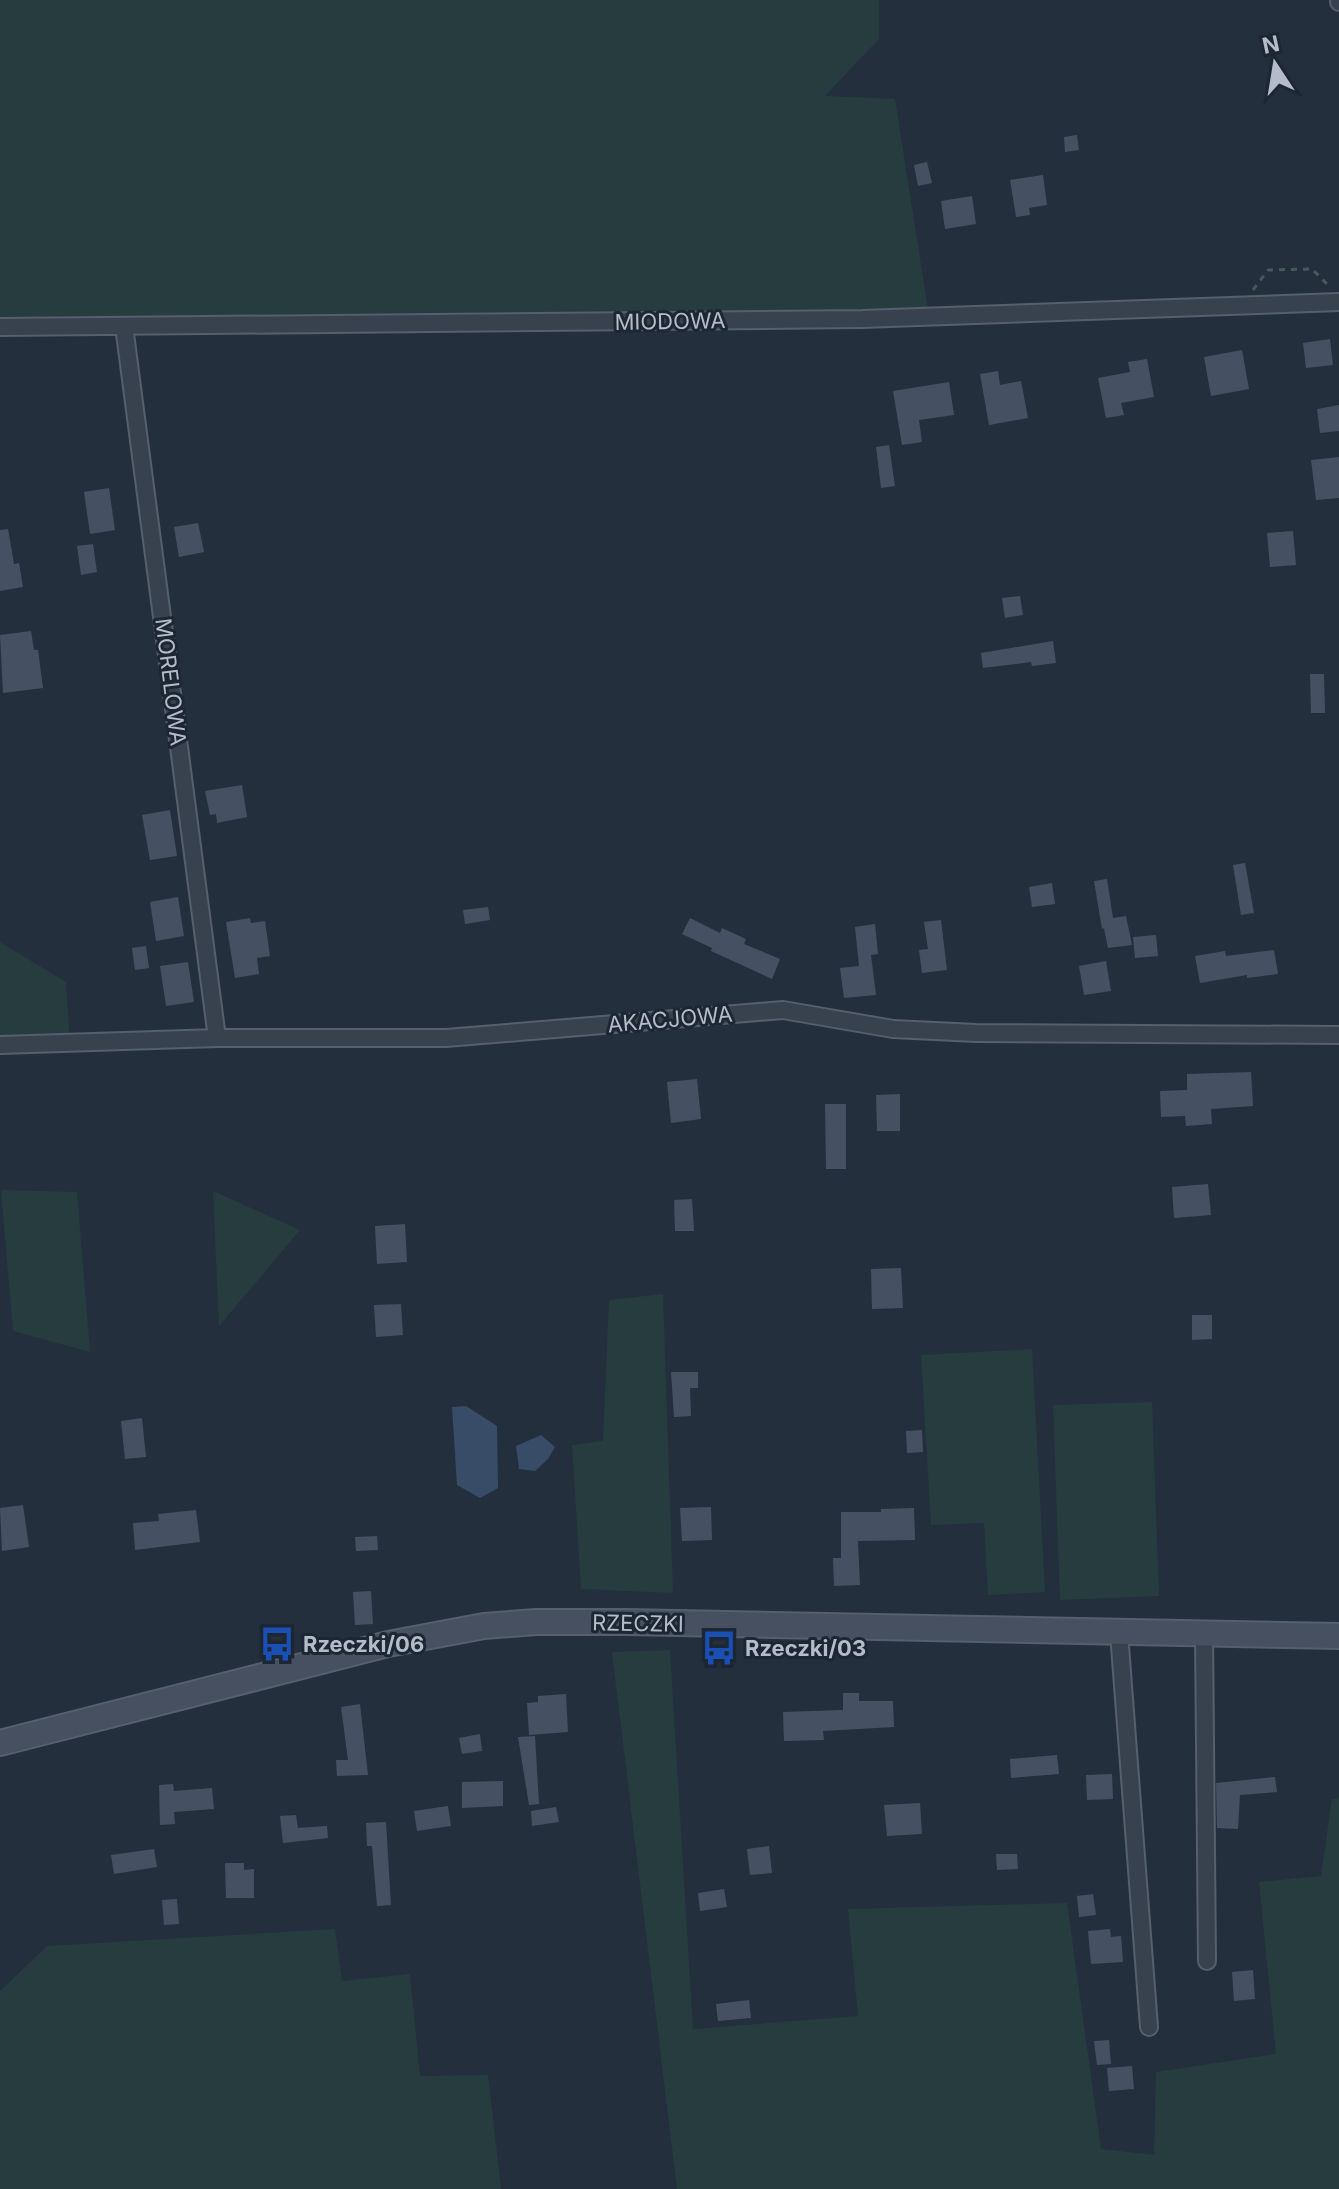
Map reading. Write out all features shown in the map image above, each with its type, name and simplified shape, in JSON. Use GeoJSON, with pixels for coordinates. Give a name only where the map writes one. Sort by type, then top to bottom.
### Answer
{"type":"FeatureCollection","features":[{"type":"Feature","properties":{"kind":"main road","name":"RZECZKI"},"geometry":{"type":"LineString","coordinates":[[0,1743],[388,1644],[484,1626],[536,1622],[627,1622],[1339,1636]]}},
{"type":"Feature","properties":{"kind":"street","name":"MIODOWA"},"geometry":{"type":"LineString","coordinates":[[0,327],[862,319],[1339,302]]}},
{"type":"Feature","properties":{"kind":"street","name":"MORELOWA"},"geometry":{"type":"LineString","coordinates":[[124,326],[217,1038]]}},
{"type":"Feature","properties":{"kind":"street","name":"AKACJOWA"},"geometry":{"type":"LineString","coordinates":[[0,1045],[217,1038],[446,1038],[783,1010],[893,1029],[976,1033],[1339,1035]]}},
{"type":"Feature","properties":{"kind":"street"},"geometry":{"type":"LineString","coordinates":[[1119,1633],[1149,2027]]}},
{"type":"Feature","properties":{"kind":"street"},"geometry":{"type":"LineString","coordinates":[[1204,1635],[1207,1961]]}},
{"type":"Feature","properties":{"kind":"green space"},"geometry":{"type":"Polygon","coordinates":[[[0,0],[879,0],[879,39],[825,96],[895,99],[929,316],[0,327],[0,0]]]}},
{"type":"Feature","properties":{"kind":"green space"},"geometry":{"type":"Polygon","coordinates":[[[0,942],[66,982],[70,1043],[0,1043],[0,942]]]}},
{"type":"Feature","properties":{"kind":"green space"},"geometry":{"type":"Polygon","coordinates":[[[1,1190],[77,1192],[90,1352],[13,1331],[1,1190]]]}},
{"type":"Feature","properties":{"kind":"green space"},"geometry":{"type":"Polygon","coordinates":[[[213,1191],[300,1230],[219,1326],[213,1191]]]}},
{"type":"Feature","properties":{"kind":"green space"},"geometry":{"type":"Polygon","coordinates":[[[663,1294],[673,1593],[581,1589],[572,1445],[603,1441],[609,1300],[663,1294]]]}},
{"type":"Feature","properties":{"kind":"green space"},"geometry":{"type":"Polygon","coordinates":[[[1032,1349],[1045,1592],[988,1595],[984,1523],[931,1525],[921,1355],[1032,1349]]]}},
{"type":"Feature","properties":{"kind":"green space"},"geometry":{"type":"Polygon","coordinates":[[[1152,1402],[1159,1596],[1060,1600],[1053,1405],[1152,1402]]]}},
{"type":"Feature","properties":{"kind":"green space"},"geometry":{"type":"Polygon","coordinates":[[[670,1650],[693,2029],[858,2016],[848,1909],[1067,1903],[1101,2149],[1154,2155],[1156,2072],[1276,2054],[1259,1882],[1321,1876],[1332,1799],[1339,1798],[1339,2189],[677,2189],[612,1652],[670,1650]]]}},
{"type":"Feature","properties":{"kind":"green space"},"geometry":{"type":"Polygon","coordinates":[[[335,1929],[342,1981],[410,1974],[420,2076],[488,2075],[501,2189],[0,2189],[0,1991],[47,1946],[335,1929]]]}},
{"type":"Feature","properties":{"kind":"water"},"geometry":{"type":"Polygon","coordinates":[[[466,1406],[497,1426],[498,1488],[480,1498],[457,1485],[452,1407],[466,1406]]]}},
{"type":"Feature","properties":{"kind":"water"},"geometry":{"type":"Polygon","coordinates":[[[541,1435],[555,1447],[548,1459],[535,1471],[519,1469],[516,1446],[541,1435]]]}},
{"type":"Feature","properties":{"kind":"building"},"geometry":{"type":"Polygon","coordinates":[[[1077,135],[1079,150],[1065,152],[1064,137],[1077,135]]]}},
{"type":"Feature","properties":{"kind":"building"},"geometry":{"type":"Polygon","coordinates":[[[927,162],[932,183],[918,186],[914,165],[927,162]]]}},
{"type":"Feature","properties":{"kind":"building"},"geometry":{"type":"Polygon","coordinates":[[[1043,175],[1047,205],[1029,208],[1030,215],[1016,217],[1010,180],[1043,175]]]}},
{"type":"Feature","properties":{"kind":"building"},"geometry":{"type":"Polygon","coordinates":[[[972,196],[976,224],[945,229],[941,201],[972,196]]]}},
{"type":"Feature","properties":{"kind":"building"},"geometry":{"type":"Polygon","coordinates":[[[1330,339],[1333,365],[1306,368],[1303,343],[1330,339]]]}},
{"type":"Feature","properties":{"kind":"building"},"geometry":{"type":"Polygon","coordinates":[[[1242,350],[1249,389],[1211,396],[1204,357],[1242,350]]]}},
{"type":"Feature","properties":{"kind":"building"},"geometry":{"type":"Polygon","coordinates":[[[1147,359],[1154,397],[1121,403],[1124,415],[1106,418],[1098,378],[1130,372],[1128,362],[1147,359]]]}},
{"type":"Feature","properties":{"kind":"building"},"geometry":{"type":"Polygon","coordinates":[[[998,371],[1000,385],[1021,381],[1028,418],[989,425],[980,374],[998,371]]]}},
{"type":"Feature","properties":{"kind":"building"},"geometry":{"type":"Polygon","coordinates":[[[949,382],[954,415],[919,420],[922,442],[902,445],[893,391],[949,382]]]}},
{"type":"Feature","properties":{"kind":"building"},"geometry":{"type":"Polygon","coordinates":[[[1339,405],[1339,431],[1320,433],[1317,409],[1339,405]]]}},
{"type":"Feature","properties":{"kind":"building"},"geometry":{"type":"Polygon","coordinates":[[[889,445],[895,486],[881,488],[876,447],[889,445]]]}},
{"type":"Feature","properties":{"kind":"building"},"geometry":{"type":"Polygon","coordinates":[[[1339,457],[1339,498],[1316,500],[1311,460],[1339,457]]]}},
{"type":"Feature","properties":{"kind":"building"},"geometry":{"type":"Polygon","coordinates":[[[109,488],[115,530],[90,534],[84,492],[109,488]]]}},
{"type":"Feature","properties":{"kind":"building"},"geometry":{"type":"Polygon","coordinates":[[[198,523],[204,552],[179,557],[174,527],[198,523]]]}},
{"type":"Feature","properties":{"kind":"building"},"geometry":{"type":"Polygon","coordinates":[[[8,529],[14,564],[19,563],[23,587],[0,591],[0,530],[8,529]]]}},
{"type":"Feature","properties":{"kind":"building"},"geometry":{"type":"Polygon","coordinates":[[[1293,531],[1296,565],[1270,567],[1267,533],[1293,531]]]}},
{"type":"Feature","properties":{"kind":"building"},"geometry":{"type":"Polygon","coordinates":[[[93,544],[97,572],[81,575],[77,546],[93,544]]]}},
{"type":"Feature","properties":{"kind":"building"},"geometry":{"type":"Polygon","coordinates":[[[1020,596],[1023,615],[1005,618],[1002,598],[1020,596]]]}},
{"type":"Feature","properties":{"kind":"building"},"geometry":{"type":"Polygon","coordinates":[[[31,631],[34,650],[38,650],[43,688],[3,693],[0,635],[31,631]]]}},
{"type":"Feature","properties":{"kind":"building"},"geometry":{"type":"Polygon","coordinates":[[[1053,641],[1056,663],[1032,666],[1031,662],[983,668],[981,653],[1053,641]]]}},
{"type":"Feature","properties":{"kind":"building"},"geometry":{"type":"Polygon","coordinates":[[[1310,674],[1324,674],[1325,713],[1311,713],[1310,674]]]}},
{"type":"Feature","properties":{"kind":"building"},"geometry":{"type":"Polygon","coordinates":[[[242,785],[247,817],[217,823],[216,814],[210,815],[205,791],[242,785]]]}},
{"type":"Feature","properties":{"kind":"building"},"geometry":{"type":"Polygon","coordinates":[[[170,810],[177,856],[150,860],[142,815],[170,810]]]}},
{"type":"Feature","properties":{"kind":"building"},"geometry":{"type":"Polygon","coordinates":[[[1245,863],[1254,913],[1241,915],[1233,865],[1245,863]]]}},
{"type":"Feature","properties":{"kind":"building"},"geometry":{"type":"Polygon","coordinates":[[[1107,879],[1113,918],[1126,916],[1132,945],[1108,948],[1094,881],[1107,879]]]}},
{"type":"Feature","properties":{"kind":"building"},"geometry":{"type":"Polygon","coordinates":[[[1052,883],[1055,904],[1032,907],[1029,887],[1052,883]]]}},
{"type":"Feature","properties":{"kind":"building"},"geometry":{"type":"Polygon","coordinates":[[[178,897],[184,936],[156,941],[150,902],[178,897]]]}},
{"type":"Feature","properties":{"kind":"building"},"geometry":{"type":"Polygon","coordinates":[[[488,907],[490,920],[465,924],[463,910],[488,907]]]}},
{"type":"Feature","properties":{"kind":"building"},"geometry":{"type":"Polygon","coordinates":[[[250,918],[251,923],[265,921],[270,956],[257,958],[259,974],[235,978],[226,922],[250,918]]]}},
{"type":"Feature","properties":{"kind":"building"},"geometry":{"type":"Polygon","coordinates":[[[690,918],[720,933],[722,928],[746,939],[744,944],[780,959],[772,979],[682,934],[690,918]]]}},
{"type":"Feature","properties":{"kind":"building"},"geometry":{"type":"Polygon","coordinates":[[[941,920],[947,970],[922,973],[919,950],[928,949],[924,922],[941,920]]]}},
{"type":"Feature","properties":{"kind":"building"},"geometry":{"type":"Polygon","coordinates":[[[875,924],[878,954],[871,955],[876,995],[844,998],[840,968],[859,966],[855,927],[875,924]]]}},
{"type":"Feature","properties":{"kind":"building"},"geometry":{"type":"Polygon","coordinates":[[[1156,935],[1158,956],[1135,958],[1133,937],[1156,935]]]}},
{"type":"Feature","properties":{"kind":"building"},"geometry":{"type":"Polygon","coordinates":[[[146,946],[149,968],[135,970],[132,948],[146,946]]]}},
{"type":"Feature","properties":{"kind":"building"},"geometry":{"type":"Polygon","coordinates":[[[1274,950],[1278,974],[1247,978],[1247,975],[1200,983],[1195,956],[1225,951],[1226,956],[1274,950]]]}},
{"type":"Feature","properties":{"kind":"building"},"geometry":{"type":"Polygon","coordinates":[[[1106,961],[1111,991],[1084,995],[1079,966],[1106,961]]]}},
{"type":"Feature","properties":{"kind":"building"},"geometry":{"type":"Polygon","coordinates":[[[188,962],[194,1002],[166,1006],[160,966],[188,962]]]}},
{"type":"Feature","properties":{"kind":"building"},"geometry":{"type":"Polygon","coordinates":[[[1251,1072],[1253,1106],[1211,1109],[1212,1124],[1186,1126],[1185,1116],[1161,1117],[1160,1091],[1187,1090],[1187,1074],[1251,1072]]]}},
{"type":"Feature","properties":{"kind":"building"},"geometry":{"type":"Polygon","coordinates":[[[697,1079],[701,1119],[671,1123],[667,1082],[697,1079]]]}},
{"type":"Feature","properties":{"kind":"building"},"geometry":{"type":"Polygon","coordinates":[[[900,1094],[900,1131],[877,1131],[876,1095],[900,1094]]]}},
{"type":"Feature","properties":{"kind":"building"},"geometry":{"type":"Polygon","coordinates":[[[825,1104],[846,1104],[846,1169],[826,1169],[825,1104]]]}},
{"type":"Feature","properties":{"kind":"building"},"geometry":{"type":"Polygon","coordinates":[[[1208,1184],[1211,1215],[1174,1218],[1172,1187],[1208,1184]]]}},
{"type":"Feature","properties":{"kind":"building"},"geometry":{"type":"Polygon","coordinates":[[[692,1199],[694,1231],[675,1231],[674,1200],[692,1199]]]}},
{"type":"Feature","properties":{"kind":"building"},"geometry":{"type":"Polygon","coordinates":[[[405,1224],[407,1262],[377,1264],[375,1226],[405,1224]]]}},
{"type":"Feature","properties":{"kind":"building"},"geometry":{"type":"Polygon","coordinates":[[[901,1268],[903,1308],[872,1309],[871,1269],[901,1268]]]}},
{"type":"Feature","properties":{"kind":"building"},"geometry":{"type":"Polygon","coordinates":[[[401,1304],[403,1335],[376,1337],[374,1305],[401,1304]]]}},
{"type":"Feature","properties":{"kind":"building"},"geometry":{"type":"Polygon","coordinates":[[[1192,1315],[1212,1315],[1212,1339],[1192,1340],[1192,1315]]]}},
{"type":"Feature","properties":{"kind":"building"},"geometry":{"type":"Polygon","coordinates":[[[671,1372],[698,1372],[698,1388],[690,1388],[691,1416],[674,1417],[671,1372]]]}},
{"type":"Feature","properties":{"kind":"building"},"geometry":{"type":"Polygon","coordinates":[[[142,1418],[146,1457],[125,1459],[121,1421],[142,1418]]]}},
{"type":"Feature","properties":{"kind":"building"},"geometry":{"type":"Polygon","coordinates":[[[922,1430],[923,1452],[907,1453],[906,1431],[922,1430]]]}},
{"type":"Feature","properties":{"kind":"building"},"geometry":{"type":"Polygon","coordinates":[[[23,1505],[29,1547],[2,1551],[0,1508],[23,1505]]]}},
{"type":"Feature","properties":{"kind":"building"},"geometry":{"type":"Polygon","coordinates":[[[711,1507],[712,1540],[682,1541],[680,1508],[711,1507]]]}},
{"type":"Feature","properties":{"kind":"building"},"geometry":{"type":"Polygon","coordinates":[[[914,1508],[915,1540],[858,1541],[860,1585],[834,1586],[833,1558],[841,1558],[841,1512],[914,1508]]]}},
{"type":"Feature","properties":{"kind":"building"},"geometry":{"type":"Polygon","coordinates":[[[196,1510],[200,1542],[135,1550],[133,1523],[159,1521],[158,1514],[196,1510]]]}},
{"type":"Feature","properties":{"kind":"building"},"geometry":{"type":"Polygon","coordinates":[[[377,1536],[378,1550],[356,1551],[355,1537],[377,1536]]]}},
{"type":"Feature","properties":{"kind":"building"},"geometry":{"type":"Polygon","coordinates":[[[371,1591],[373,1624],[355,1625],[353,1592],[371,1591]]]}},
{"type":"Feature","properties":{"kind":"building"},"geometry":{"type":"Polygon","coordinates":[[[843,1693],[859,1693],[859,1701],[893,1701],[894,1727],[823,1731],[824,1740],[784,1741],[783,1712],[843,1710],[843,1693]]]}},
{"type":"Feature","properties":{"kind":"building"},"geometry":{"type":"Polygon","coordinates":[[[566,1694],[568,1732],[529,1735],[527,1703],[538,1702],[538,1696],[566,1694]]]}},
{"type":"Feature","properties":{"kind":"building"},"geometry":{"type":"Polygon","coordinates":[[[360,1704],[368,1775],[337,1776],[336,1760],[348,1760],[341,1707],[360,1704]]]}},
{"type":"Feature","properties":{"kind":"building"},"geometry":{"type":"Polygon","coordinates":[[[480,1734],[482,1751],[462,1754],[459,1738],[480,1734]]]}},
{"type":"Feature","properties":{"kind":"building"},"geometry":{"type":"Polygon","coordinates":[[[535,1736],[539,1804],[529,1805],[518,1737],[535,1736]]]}},
{"type":"Feature","properties":{"kind":"building"},"geometry":{"type":"Polygon","coordinates":[[[1057,1755],[1059,1774],[1011,1778],[1010,1759],[1057,1755]]]}},
{"type":"Feature","properties":{"kind":"building"},"geometry":{"type":"Polygon","coordinates":[[[1112,1774],[1113,1799],[1087,1800],[1086,1775],[1112,1774]]]}},
{"type":"Feature","properties":{"kind":"building"},"geometry":{"type":"Polygon","coordinates":[[[1275,1777],[1277,1792],[1240,1795],[1238,1829],[1217,1828],[1216,1783],[1275,1777]]]}},
{"type":"Feature","properties":{"kind":"building"},"geometry":{"type":"Polygon","coordinates":[[[503,1781],[503,1806],[462,1808],[462,1782],[503,1781]]]}},
{"type":"Feature","properties":{"kind":"building"},"geometry":{"type":"Polygon","coordinates":[[[173,1784],[174,1791],[212,1788],[214,1809],[174,1812],[175,1824],[160,1825],[159,1785],[173,1784]]]}},
{"type":"Feature","properties":{"kind":"building"},"geometry":{"type":"Polygon","coordinates":[[[920,1803],[922,1834],[887,1836],[884,1805],[920,1803]]]}},
{"type":"Feature","properties":{"kind":"building"},"geometry":{"type":"Polygon","coordinates":[[[448,1806],[451,1826],[417,1831],[414,1811],[448,1806]]]}},
{"type":"Feature","properties":{"kind":"building"},"geometry":{"type":"Polygon","coordinates":[[[556,1807],[559,1822],[532,1826],[531,1811],[556,1807]]]}},
{"type":"Feature","properties":{"kind":"building"},"geometry":{"type":"Polygon","coordinates":[[[296,1815],[298,1828],[327,1826],[328,1838],[283,1843],[280,1816],[296,1815]]]}},
{"type":"Feature","properties":{"kind":"building"},"geometry":{"type":"Polygon","coordinates":[[[386,1822],[391,1905],[377,1906],[372,1846],[367,1846],[366,1823],[386,1822]]]}},
{"type":"Feature","properties":{"kind":"building"},"geometry":{"type":"Polygon","coordinates":[[[769,1846],[772,1873],[750,1875],[747,1849],[769,1846]]]}},
{"type":"Feature","properties":{"kind":"building"},"geometry":{"type":"Polygon","coordinates":[[[154,1849],[157,1867],[114,1874],[111,1855],[154,1849]]]}},
{"type":"Feature","properties":{"kind":"building"},"geometry":{"type":"Polygon","coordinates":[[[996,1854],[1017,1854],[1018,1869],[997,1870],[996,1854]]]}},
{"type":"Feature","properties":{"kind":"building"},"geometry":{"type":"Polygon","coordinates":[[[225,1863],[244,1863],[244,1870],[254,1869],[254,1898],[226,1898],[225,1863]]]}},
{"type":"Feature","properties":{"kind":"building"},"geometry":{"type":"Polygon","coordinates":[[[724,1889],[727,1907],[700,1911],[698,1893],[724,1889]]]}},
{"type":"Feature","properties":{"kind":"building"},"geometry":{"type":"Polygon","coordinates":[[[1093,1894],[1096,1915],[1079,1917],[1077,1896],[1093,1894]]]}},
{"type":"Feature","properties":{"kind":"building"},"geometry":{"type":"Polygon","coordinates":[[[177,1899],[179,1924],[164,1925],[162,1900],[177,1899]]]}},
{"type":"Feature","properties":{"kind":"building"},"geometry":{"type":"Polygon","coordinates":[[[1110,1929],[1111,1937],[1121,1936],[1123,1962],[1091,1964],[1088,1931],[1110,1929]]]}},
{"type":"Feature","properties":{"kind":"building"},"geometry":{"type":"Polygon","coordinates":[[[1253,1970],[1255,1999],[1234,2001],[1232,1972],[1253,1970]]]}},
{"type":"Feature","properties":{"kind":"building"},"geometry":{"type":"Polygon","coordinates":[[[749,2000],[751,2018],[718,2021],[716,2004],[749,2000]]]}},
{"type":"Feature","properties":{"kind":"building"},"geometry":{"type":"Polygon","coordinates":[[[1109,2040],[1111,2064],[1097,2065],[1094,2041],[1109,2040]]]}},
{"type":"Feature","properties":{"kind":"building"},"geometry":{"type":"Polygon","coordinates":[[[1132,2066],[1134,2089],[1109,2091],[1107,2068],[1132,2066]]]}},
{"type":"Feature","properties":{"kind":"place","name":"Rzeczki/06"},"geometry":{"type":"Point","coordinates":[277,1644]}},
{"type":"Feature","properties":{"kind":"place","name":"Rzeczki/03"},"geometry":{"type":"Point","coordinates":[719,1648]}}]}
